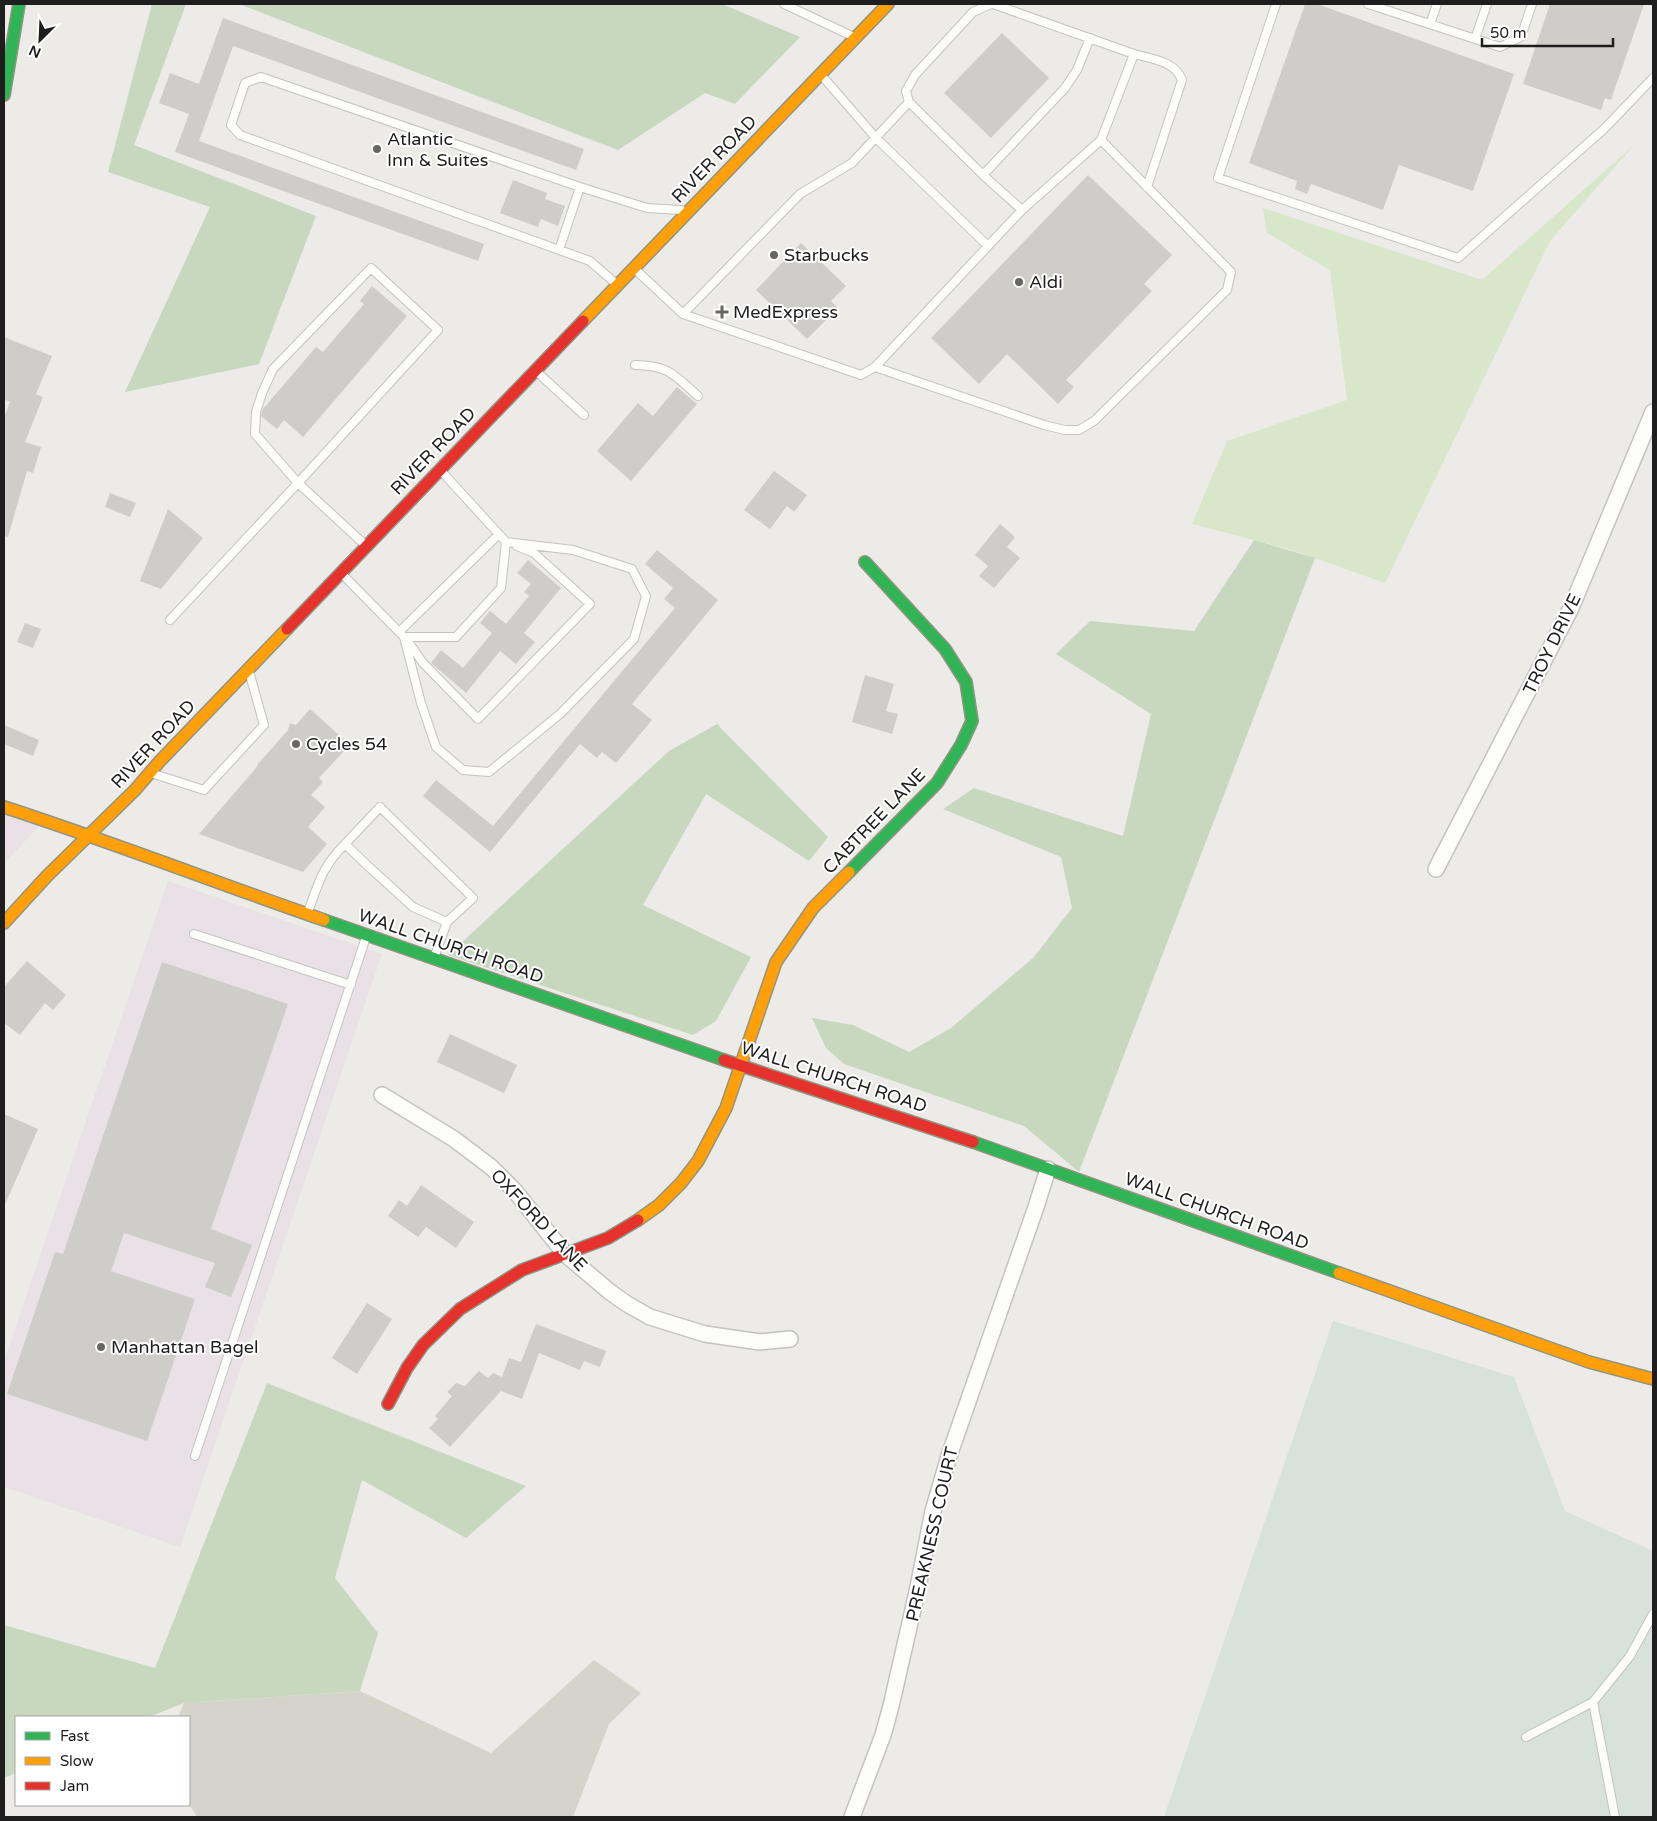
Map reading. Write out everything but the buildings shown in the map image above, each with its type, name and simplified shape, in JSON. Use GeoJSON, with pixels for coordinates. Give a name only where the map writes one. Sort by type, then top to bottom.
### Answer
{"type":"FeatureCollection","features":[{"type":"Feature","properties":{"kind":"main road"},"geometry":{"type":"LineString","coordinates":[[4,95],[19,4]]}},
{"type":"Feature","properties":{"kind":"main road","name":"RIVER ROAD"},"geometry":{"type":"LineString","coordinates":[[4,923],[47,876],[135,790],[149,772],[888,4]]}},
{"type":"Feature","properties":{"kind":"main road","name":"CABTREE LANE"},"geometry":{"type":"LineString","coordinates":[[388,1404],[407,1368],[423,1345],[460,1309],[522,1270],[608,1238],[632,1225],[659,1205],[681,1184],[698,1161],[726,1108],[776,962],[813,908],[937,783],[961,745],[972,721],[966,682],[945,648],[865,562]]}},
{"type":"Feature","properties":{"kind":"main road","name":"WALL CHURCH ROAD"},"geometry":{"type":"LineString","coordinates":[[4,808],[130,849],[170,866],[741,1066],[894,1115],[1589,1362],[1653,1379]]}},
{"type":"Feature","properties":{"kind":"street","name":"TROY DRIVE"},"geometry":{"type":"LineString","coordinates":[[1436,869],[1571,608],[1653,412]]}},
{"type":"Feature","properties":{"kind":"street","name":"OXFORD LANE"},"geometry":{"type":"LineString","coordinates":[[382,1095],[454,1139],[491,1168],[515,1191],[565,1254],[610,1292],[650,1317],[705,1334],[735,1340],[760,1342],[790,1339]]}},
{"type":"Feature","properties":{"kind":"street","name":"PREAKNESS COURT"},"geometry":{"type":"LineString","coordinates":[[852,1817],[883,1735],[891,1706],[933,1511],[949,1456],[1048,1169]]}},
{"type":"Feature","properties":{"kind":"lane"},"geometry":{"type":"LineString","coordinates":[[784,4],[856,38]]}},
{"type":"Feature","properties":{"kind":"lane"},"geometry":{"type":"LineString","coordinates":[[1022,210],[983,175],[909,102],[906,91],[915,75],[973,12],[992,4],[1134,54],[1171,65],[1180,74],[1182,80],[1147,187]]}},
{"type":"Feature","properties":{"kind":"lane"},"geometry":{"type":"LineString","coordinates":[[1276,4],[1218,178],[1458,258],[1604,128],[1653,78]]}},
{"type":"Feature","properties":{"kind":"lane"},"geometry":{"type":"LineString","coordinates":[[1368,4],[1381,6],[1500,48],[1521,37],[1532,4]]}},
{"type":"Feature","properties":{"kind":"lane"},"geometry":{"type":"LineString","coordinates":[[1430,24],[1437,4]]}},
{"type":"Feature","properties":{"kind":"lane"},"geometry":{"type":"LineString","coordinates":[[1475,39],[1487,4]]}},
{"type":"Feature","properties":{"kind":"lane"},"geometry":{"type":"LineString","coordinates":[[983,175],[1065,88],[1077,70],[1090,38]]}},
{"type":"Feature","properties":{"kind":"lane"},"geometry":{"type":"LineString","coordinates":[[633,268],[683,314],[861,375],[875,366],[1022,210],[1101,140],[1134,54]]}},
{"type":"Feature","properties":{"kind":"lane"},"geometry":{"type":"LineString","coordinates":[[820,74],[876,138],[988,246]]}},
{"type":"Feature","properties":{"kind":"lane"},"geometry":{"type":"LineString","coordinates":[[617,285],[590,261],[240,136],[231,125],[245,83],[261,77],[580,187],[647,208],[689,210]]}},
{"type":"Feature","properties":{"kind":"lane"},"geometry":{"type":"LineString","coordinates":[[683,314],[800,194],[852,163],[909,102]]}},
{"type":"Feature","properties":{"kind":"lane"},"geometry":{"type":"LineString","coordinates":[[875,366],[1044,425],[1065,430],[1079,430],[1094,421],[1227,290],[1231,272],[1101,140]]}},
{"type":"Feature","properties":{"kind":"lane"},"geometry":{"type":"LineString","coordinates":[[559,250],[580,187]]}},
{"type":"Feature","properties":{"kind":"lane"},"geometry":{"type":"LineString","coordinates":[[170,620],[298,483],[438,330],[371,268],[274,369],[262,393],[256,412],[254,434],[298,483],[366,546]]}},
{"type":"Feature","properties":{"kind":"lane"},"geometry":{"type":"LineString","coordinates":[[635,365],[653,366],[670,371],[698,396]]}},
{"type":"Feature","properties":{"kind":"lane"},"geometry":{"type":"LineString","coordinates":[[535,370],[584,415]]}},
{"type":"Feature","properties":{"kind":"lane"},"geometry":{"type":"LineString","coordinates":[[341,572],[402,634],[423,663],[478,719],[590,604],[534,553],[506,542],[440,470]]}},
{"type":"Feature","properties":{"kind":"lane"},"geometry":{"type":"LineString","coordinates":[[402,634],[499,534]]}},
{"type":"Feature","properties":{"kind":"lane"},"geometry":{"type":"LineString","coordinates":[[402,634],[456,637],[501,588],[506,542]]}},
{"type":"Feature","properties":{"kind":"lane"},"geometry":{"type":"LineString","coordinates":[[402,634],[421,703],[436,747],[463,770],[489,772],[560,714],[634,638],[646,596],[632,569],[573,550],[506,542]]}},
{"type":"Feature","properties":{"kind":"lane"},"geometry":{"type":"LineString","coordinates":[[149,772],[204,790],[264,725],[248,669]]}},
{"type":"Feature","properties":{"kind":"lane"},"geometry":{"type":"LineString","coordinates":[[307,914],[320,876],[330,859],[380,807],[473,898],[447,922],[434,958]]}},
{"type":"Feature","properties":{"kind":"lane"},"geometry":{"type":"LineString","coordinates":[[345,844],[413,907],[447,922]]}},
{"type":"Feature","properties":{"kind":"lane"},"geometry":{"type":"LineString","coordinates":[[194,934],[351,985]]}},
{"type":"Feature","properties":{"kind":"lane"},"geometry":{"type":"LineString","coordinates":[[195,1456],[367,935]]}},
{"type":"Feature","properties":{"kind":"lane"},"geometry":{"type":"LineString","coordinates":[[1526,1737],[1594,1702],[1630,1656],[1653,1614]]}},
{"type":"Feature","properties":{"kind":"lane"},"geometry":{"type":"LineString","coordinates":[[1594,1702],[1615,1817]]}},
{"type":"Feature","properties":{"kind":"shaded area"},"geometry":{"type":"Polygon","coordinates":[[[4,799],[50,815],[4,863],[4,799]]]}},
{"type":"Feature","properties":{"kind":"shaded area"},"geometry":{"type":"Polygon","coordinates":[[[168,881],[382,954],[180,1547],[4,1487],[4,1361],[168,881]]]}},
{"type":"Feature","properties":{"kind":"shaded area"},"geometry":{"type":"Polygon","coordinates":[[[1333,1321],[1514,1377],[1565,1511],[1653,1551],[1653,1817],[1164,1817],[1333,1321]]]}},
{"type":"Feature","properties":{"kind":"shaded area"},"geometry":{"type":"Polygon","coordinates":[[[594,1660],[641,1693],[609,1724],[573,1817],[197,1817],[190,1806],[190,1716],[178,1716],[184,1703],[360,1691],[491,1753],[594,1660]]]}},
{"type":"Feature","properties":{"kind":"green space"},"geometry":{"type":"Polygon","coordinates":[[[152,4],[186,4],[134,145],[316,216],[259,364],[125,392],[210,207],[108,172],[152,4]]]}},
{"type":"Feature","properties":{"kind":"green space"},"geometry":{"type":"Polygon","coordinates":[[[239,4],[722,4],[800,37],[735,104],[705,93],[618,150],[239,4]]]}},
{"type":"Feature","properties":{"kind":"green space"},"geometry":{"type":"Polygon","coordinates":[[[1633,146],[1550,241],[1385,583],[1292,550],[1192,524],[1227,441],[1347,400],[1330,270],[1267,233],[1263,208],[1482,280],[1633,146]]]}},
{"type":"Feature","properties":{"kind":"green space"},"geometry":{"type":"Polygon","coordinates":[[[1254,540],[1315,558],[1079,1172],[1024,1126],[844,1064],[826,1048],[812,1018],[853,1025],[909,1052],[951,1028],[1034,957],[1072,908],[1061,857],[943,809],[974,788],[1123,836],[1151,714],[1056,654],[1090,621],[1194,631],[1254,540]]]}},
{"type":"Feature","properties":{"kind":"green space"},"geometry":{"type":"Polygon","coordinates":[[[717,724],[828,837],[809,861],[706,794],[643,905],[751,957],[716,1021],[693,1035],[448,955],[669,751],[717,724]]]}},
{"type":"Feature","properties":{"kind":"green space"},"geometry":{"type":"Polygon","coordinates":[[[267,1383],[526,1486],[466,1538],[362,1480],[335,1578],[378,1633],[360,1691],[184,1703],[152,1716],[15,1716],[15,1773],[4,1778],[4,1625],[155,1668],[267,1383]]]}},
{"type":"Feature","properties":{"kind":"traffic: fast"},"geometry":{"type":"LineString","coordinates":[[4,95],[19,4]]}},
{"type":"Feature","properties":{"kind":"traffic: fast"},"geometry":{"type":"LineString","coordinates":[[849,872],[937,783],[961,745],[972,721],[966,682],[945,649],[865,562]]}},
{"type":"Feature","properties":{"kind":"traffic: fast"},"geometry":{"type":"LineString","coordinates":[[324,920],[724,1060]]}},
{"type":"Feature","properties":{"kind":"traffic: fast"},"geometry":{"type":"LineString","coordinates":[[973,1142],[1339,1273]]}},
{"type":"Feature","properties":{"kind":"traffic: slow"},"geometry":{"type":"LineString","coordinates":[[583,321],[888,4]]}},
{"type":"Feature","properties":{"kind":"traffic: slow"},"geometry":{"type":"LineString","coordinates":[[4,923],[47,876],[135,790],[160,761],[287,629]]}},
{"type":"Feature","properties":{"kind":"traffic: slow"},"geometry":{"type":"LineString","coordinates":[[4,807],[85,834],[324,920]]}},
{"type":"Feature","properties":{"kind":"traffic: slow"},"geometry":{"type":"LineString","coordinates":[[638,1220],[659,1205],[681,1183],[698,1161],[726,1108],[776,962],[813,908],[849,872]]}},
{"type":"Feature","properties":{"kind":"traffic: slow"},"geometry":{"type":"LineString","coordinates":[[1339,1273],[1589,1362],[1653,1379]]}},
{"type":"Feature","properties":{"kind":"traffic: jam"},"geometry":{"type":"LineString","coordinates":[[287,629],[583,321]]}},
{"type":"Feature","properties":{"kind":"traffic: jam"},"geometry":{"type":"LineString","coordinates":[[724,1060],[973,1142]]}},
{"type":"Feature","properties":{"kind":"traffic: jam"},"geometry":{"type":"LineString","coordinates":[[388,1404],[407,1368],[423,1345],[460,1309],[522,1270],[608,1238],[638,1220]]}},
{"type":"Feature","properties":{"kind":"place","name":"Atlantic Inn & Suites"},"geometry":{"type":"Point","coordinates":[377,149]}},
{"type":"Feature","properties":{"kind":"place","name":"Starbucks"},"geometry":{"type":"Point","coordinates":[774,255]}},
{"type":"Feature","properties":{"kind":"place","name":"Aldi"},"geometry":{"type":"Point","coordinates":[1019,282]}},
{"type":"Feature","properties":{"kind":"place","name":"MedExpress"},"geometry":{"type":"Point","coordinates":[722,312]}},
{"type":"Feature","properties":{"kind":"place","name":"Cycles 54"},"geometry":{"type":"Point","coordinates":[296,744]}},
{"type":"Feature","properties":{"kind":"place","name":"Manhattan Bagel"},"geometry":{"type":"Point","coordinates":[101,1347]}}]}
